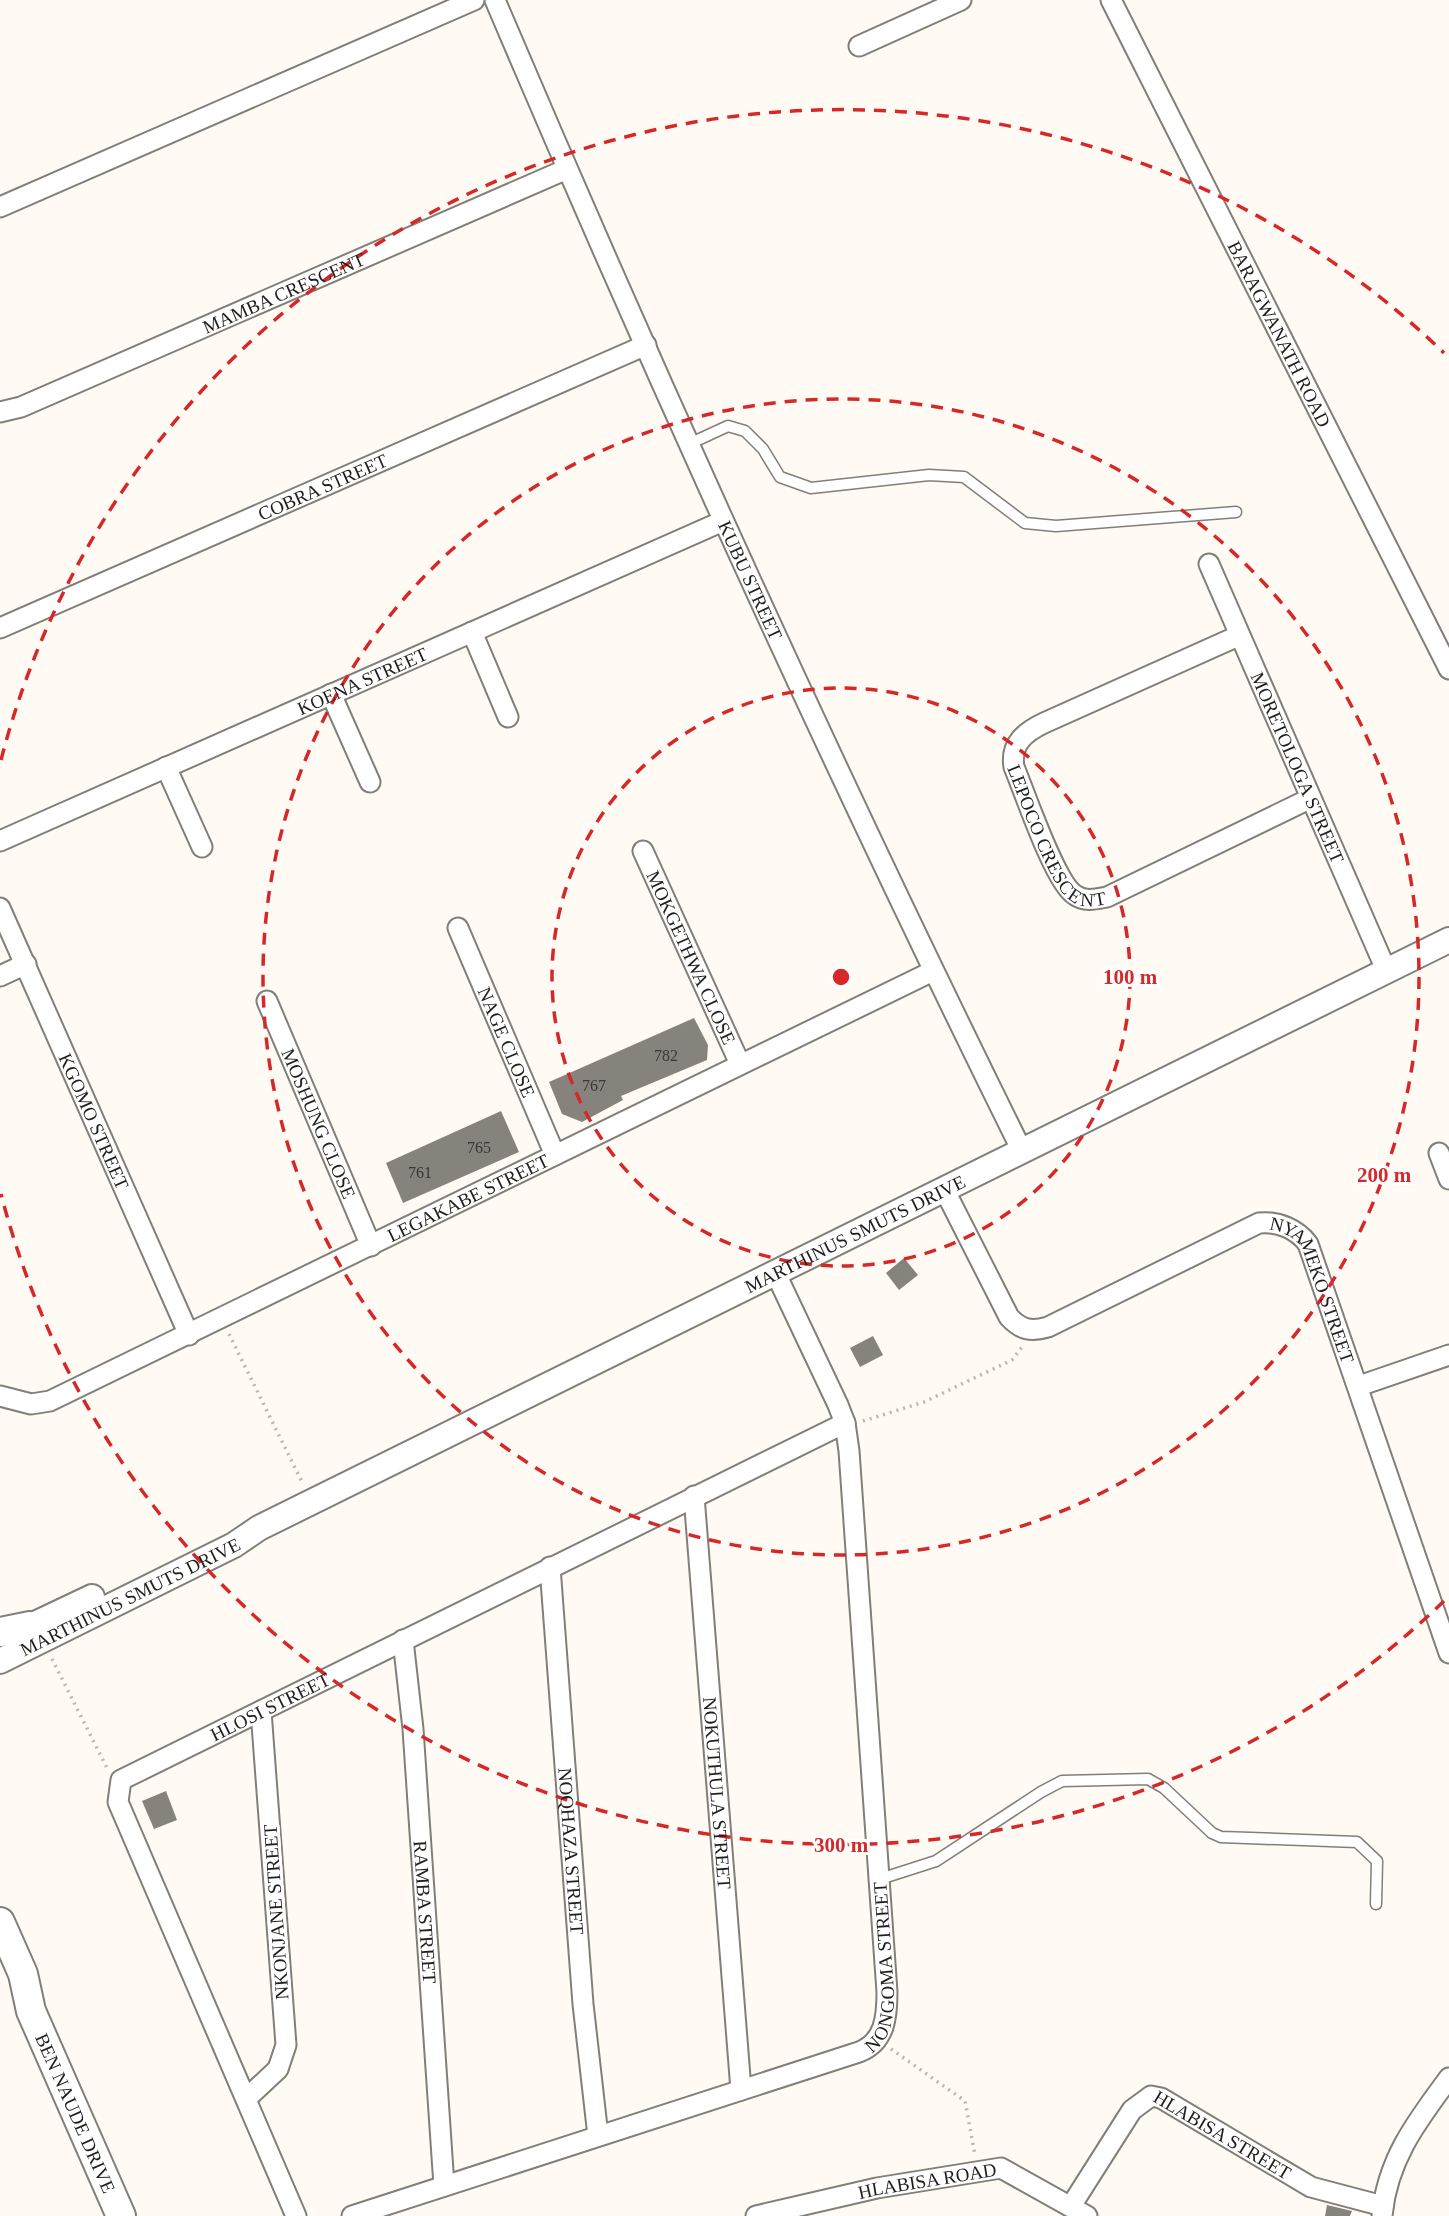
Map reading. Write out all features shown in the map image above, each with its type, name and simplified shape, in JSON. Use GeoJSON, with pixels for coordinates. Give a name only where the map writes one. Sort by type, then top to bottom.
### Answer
{"type":"FeatureCollection","features":[{"type":"Feature","properties":{"kind":"main road"},"geometry":{"type":"LineString","coordinates":[[0,1632],[36,1633]]}},
{"type":"Feature","properties":{"kind":"main road","name":"BEN NAUDE DRIVE"},"geometry":{"type":"LineString","coordinates":[[0,1923],[23,1974],[31,2011],[121,2216]]}},
{"type":"Feature","properties":{"kind":"main road","name":"BEN NAUDE DRIVE"},"geometry":{"type":"LineString","coordinates":[[0,1960],[18,1996],[31,2011]]}},
{"type":"Feature","properties":{"kind":"street"},"geometry":{"type":"LineString","coordinates":[[0,207],[474,0]]}},
{"type":"Feature","properties":{"kind":"street","name":"KUBU STREET"},"geometry":{"type":"LineString","coordinates":[[495,0],[723,521],[933,971],[1022,1151]]}},
{"type":"Feature","properties":{"kind":"street"},"geometry":{"type":"LineString","coordinates":[[859,46],[961,0]]}},
{"type":"Feature","properties":{"kind":"street","name":"BARAGWANATH ROAD"},"geometry":{"type":"LineString","coordinates":[[1111,0],[1449,670]]}},
{"type":"Feature","properties":{"kind":"street","name":"MAMBA CRESCENT"},"geometry":{"type":"LineString","coordinates":[[0,412],[21,407],[567,169]]}},
{"type":"Feature","properties":{"kind":"street","name":"COBRA STREET"},"geometry":{"type":"LineString","coordinates":[[0,628],[646,345]]}},
{"type":"Feature","properties":{"kind":"street","name":"KOENA STREET"},"geometry":{"type":"LineString","coordinates":[[0,841],[723,521]]}},
{"type":"Feature","properties":{"kind":"street","name":"MORETOLOGA STREET"},"geometry":{"type":"LineString","coordinates":[[1209,564],[1309,799],[1387,972]]}},
{"type":"Feature","properties":{"kind":"street"},"geometry":{"type":"LineString","coordinates":[[472,632],[508,717]]}},
{"type":"Feature","properties":{"kind":"street","name":"LEPOCO CRESCENT"},"geometry":{"type":"LineString","coordinates":[[1238,636],[1044,723],[1018,742],[1013,753],[1014,767],[1062,880],[1068,889],[1083,899],[1107,897],[1309,799]]}},
{"type":"Feature","properties":{"kind":"street"},"geometry":{"type":"LineString","coordinates":[[331,694],[370,782]]}},
{"type":"Feature","properties":{"kind":"street"},"geometry":{"type":"LineString","coordinates":[[166,767],[202,847]]}},
{"type":"Feature","properties":{"kind":"street","name":"MOKGETHWA CLOSE"},"geometry":{"type":"LineString","coordinates":[[643,852],[740,1064]]}},
{"type":"Feature","properties":{"kind":"street","name":"KGOMO STREET"},"geometry":{"type":"LineString","coordinates":[[0,908],[188,1335]]}},
{"type":"Feature","properties":{"kind":"street","name":"NAGE CLOSE"},"geometry":{"type":"LineString","coordinates":[[457,928],[555,1155]]}},
{"type":"Feature","properties":{"kind":"street","name":"MARTHINUS SMUTS DRIVE"},"geometry":{"type":"LineString","coordinates":[[0,1661],[36,1633],[247,1527],[259,1528],[1449,940]]}},
{"type":"Feature","properties":{"kind":"street"},"geometry":{"type":"LineString","coordinates":[[0,976],[26,964]]}},
{"type":"Feature","properties":{"kind":"street","name":"LEGAKABE STREET"},"geometry":{"type":"LineString","coordinates":[[0,1396],[31,1404],[50,1401],[933,971]]}},
{"type":"Feature","properties":{"kind":"street","name":"MOSHUNG CLOSE"},"geometry":{"type":"LineString","coordinates":[[267,1001],[371,1246]]}},
{"type":"Feature","properties":{"kind":"street"},"geometry":{"type":"LineString","coordinates":[[1440,1153],[1449,1179]]}},
{"type":"Feature","properties":{"kind":"street"},"geometry":{"type":"LineString","coordinates":[[944,1189],[1000,1304],[1016,1325],[1034,1331]]}},
{"type":"Feature","properties":{"kind":"street","name":"NYAMEKO STREET"},"geometry":{"type":"LineString","coordinates":[[1034,1331],[1048,1327],[1259,1223],[1272,1223],[1298,1233],[1308,1244],[1449,1653]]}},
{"type":"Feature","properties":{"kind":"street","name":"NONGOMA STREET"},"geometry":{"type":"LineString","coordinates":[[352,2216],[859,2052],[877,2039],[885,2024],[887,2010],[880,1879],[845,1425],[776,1273]]}},
{"type":"Feature","properties":{"kind":"street"},"geometry":{"type":"LineString","coordinates":[[1359,1386],[1449,1355]]}},
{"type":"Feature","properties":{"kind":"street","name":"HLOSI STREET"},"geometry":{"type":"LineString","coordinates":[[119,1783],[132,1772],[261,1711],[694,1496],[845,1425]]}},
{"type":"Feature","properties":{"kind":"street","name":"NOKUTHULA STREET"},"geometry":{"type":"LineString","coordinates":[[694,1496],[741,2090]]}},
{"type":"Feature","properties":{"kind":"street","name":"NOQHAZA STREET"},"geometry":{"type":"LineString","coordinates":[[550,1567],[583,2004],[598,2136]]}},
{"type":"Feature","properties":{"kind":"street","name":"MARTHINUS SMUTS DRIVE"},"geometry":{"type":"LineString","coordinates":[[0,1640],[36,1633]]}},
{"type":"Feature","properties":{"kind":"street","name":"RAMBA STREET"},"geometry":{"type":"LineString","coordinates":[[403,1640],[413,1729],[444,2186]]}},
{"type":"Feature","properties":{"kind":"street","name":"NKONJANE STREET"},"geometry":{"type":"LineString","coordinates":[[247,2098],[278,2069],[286,2045],[261,1711]]}},
{"type":"Feature","properties":{"kind":"street"},"geometry":{"type":"LineString","coordinates":[[119,1783],[118,1802],[296,2216]]}},
{"type":"Feature","properties":{"kind":"street","name":"HLABISA STREET"},"geometry":{"type":"LineString","coordinates":[[1079,2211],[1132,2110],[1152,2096],[1161,2098],[1311,2187],[1382,2211],[1401,2145],[1449,2078]]}},
{"type":"Feature","properties":{"kind":"street","name":"HLABISA ROAD"},"geometry":{"type":"LineString","coordinates":[[756,2216],[877,2188],[978,2171],[1009,2170],[1079,2211]]}},
{"type":"Feature","properties":{"kind":"lane"},"geometry":{"type":"LineString","coordinates":[[689,444],[728,426],[745,431],[763,449],[780,477],[811,488],[929,475],[964,477],[1025,523],[1094,523],[1236,512]]}},
{"type":"Feature","properties":{"kind":"lane"},"geometry":{"type":"LineString","coordinates":[[880,1879],[936,1861],[1057,1783],[1148,1779],[1164,1788],[1212,1833],[1221,1837],[1357,1842],[1364,1845],[1377,1861],[1376,1904]]}},
{"type":"Feature","properties":{"kind":"path"},"geometry":{"type":"LineString","coordinates":[[222,1319],[312,1502]]}},
{"type":"Feature","properties":{"kind":"path"},"geometry":{"type":"LineString","coordinates":[[845,1425],[924,1402],[1012,1360],[1034,1331]]}},
{"type":"Feature","properties":{"kind":"path"},"geometry":{"type":"LineString","coordinates":[[36,1633],[110,1774],[119,1783]]}},
{"type":"Feature","properties":{"kind":"path"},"geometry":{"type":"LineString","coordinates":[[877,2039],[965,2101],[978,2171]]}},
{"type":"Feature","properties":{"kind":"building"},"geometry":{"type":"Polygon","coordinates":[[[694,1018],[708,1045],[707,1060],[621,1096],[623,1100],[582,1122],[562,1114],[549,1082],[694,1018]]]}},
{"type":"Feature","properties":{"kind":"building"},"geometry":{"type":"Polygon","coordinates":[[[501,1111],[519,1152],[403,1203],[386,1163],[501,1111]]]}},
{"type":"Feature","properties":{"kind":"building"},"geometry":{"type":"Polygon","coordinates":[[[904,1258],[918,1275],[899,1290],[886,1273],[904,1258]]]}},
{"type":"Feature","properties":{"kind":"building"},"geometry":{"type":"Polygon","coordinates":[[[873,1336],[883,1355],[860,1367],[850,1348],[873,1336]]]}},
{"type":"Feature","properties":{"kind":"building"},"geometry":{"type":"Polygon","coordinates":[[[166,1791],[177,1820],[154,1829],[142,1801],[166,1791]]]}},
{"type":"Feature","properties":{"kind":"building"},"geometry":{"type":"Polygon","coordinates":[[[1327,2205],[1352,2211],[1350,2216],[1325,2216],[1327,2205]]]}}]}
